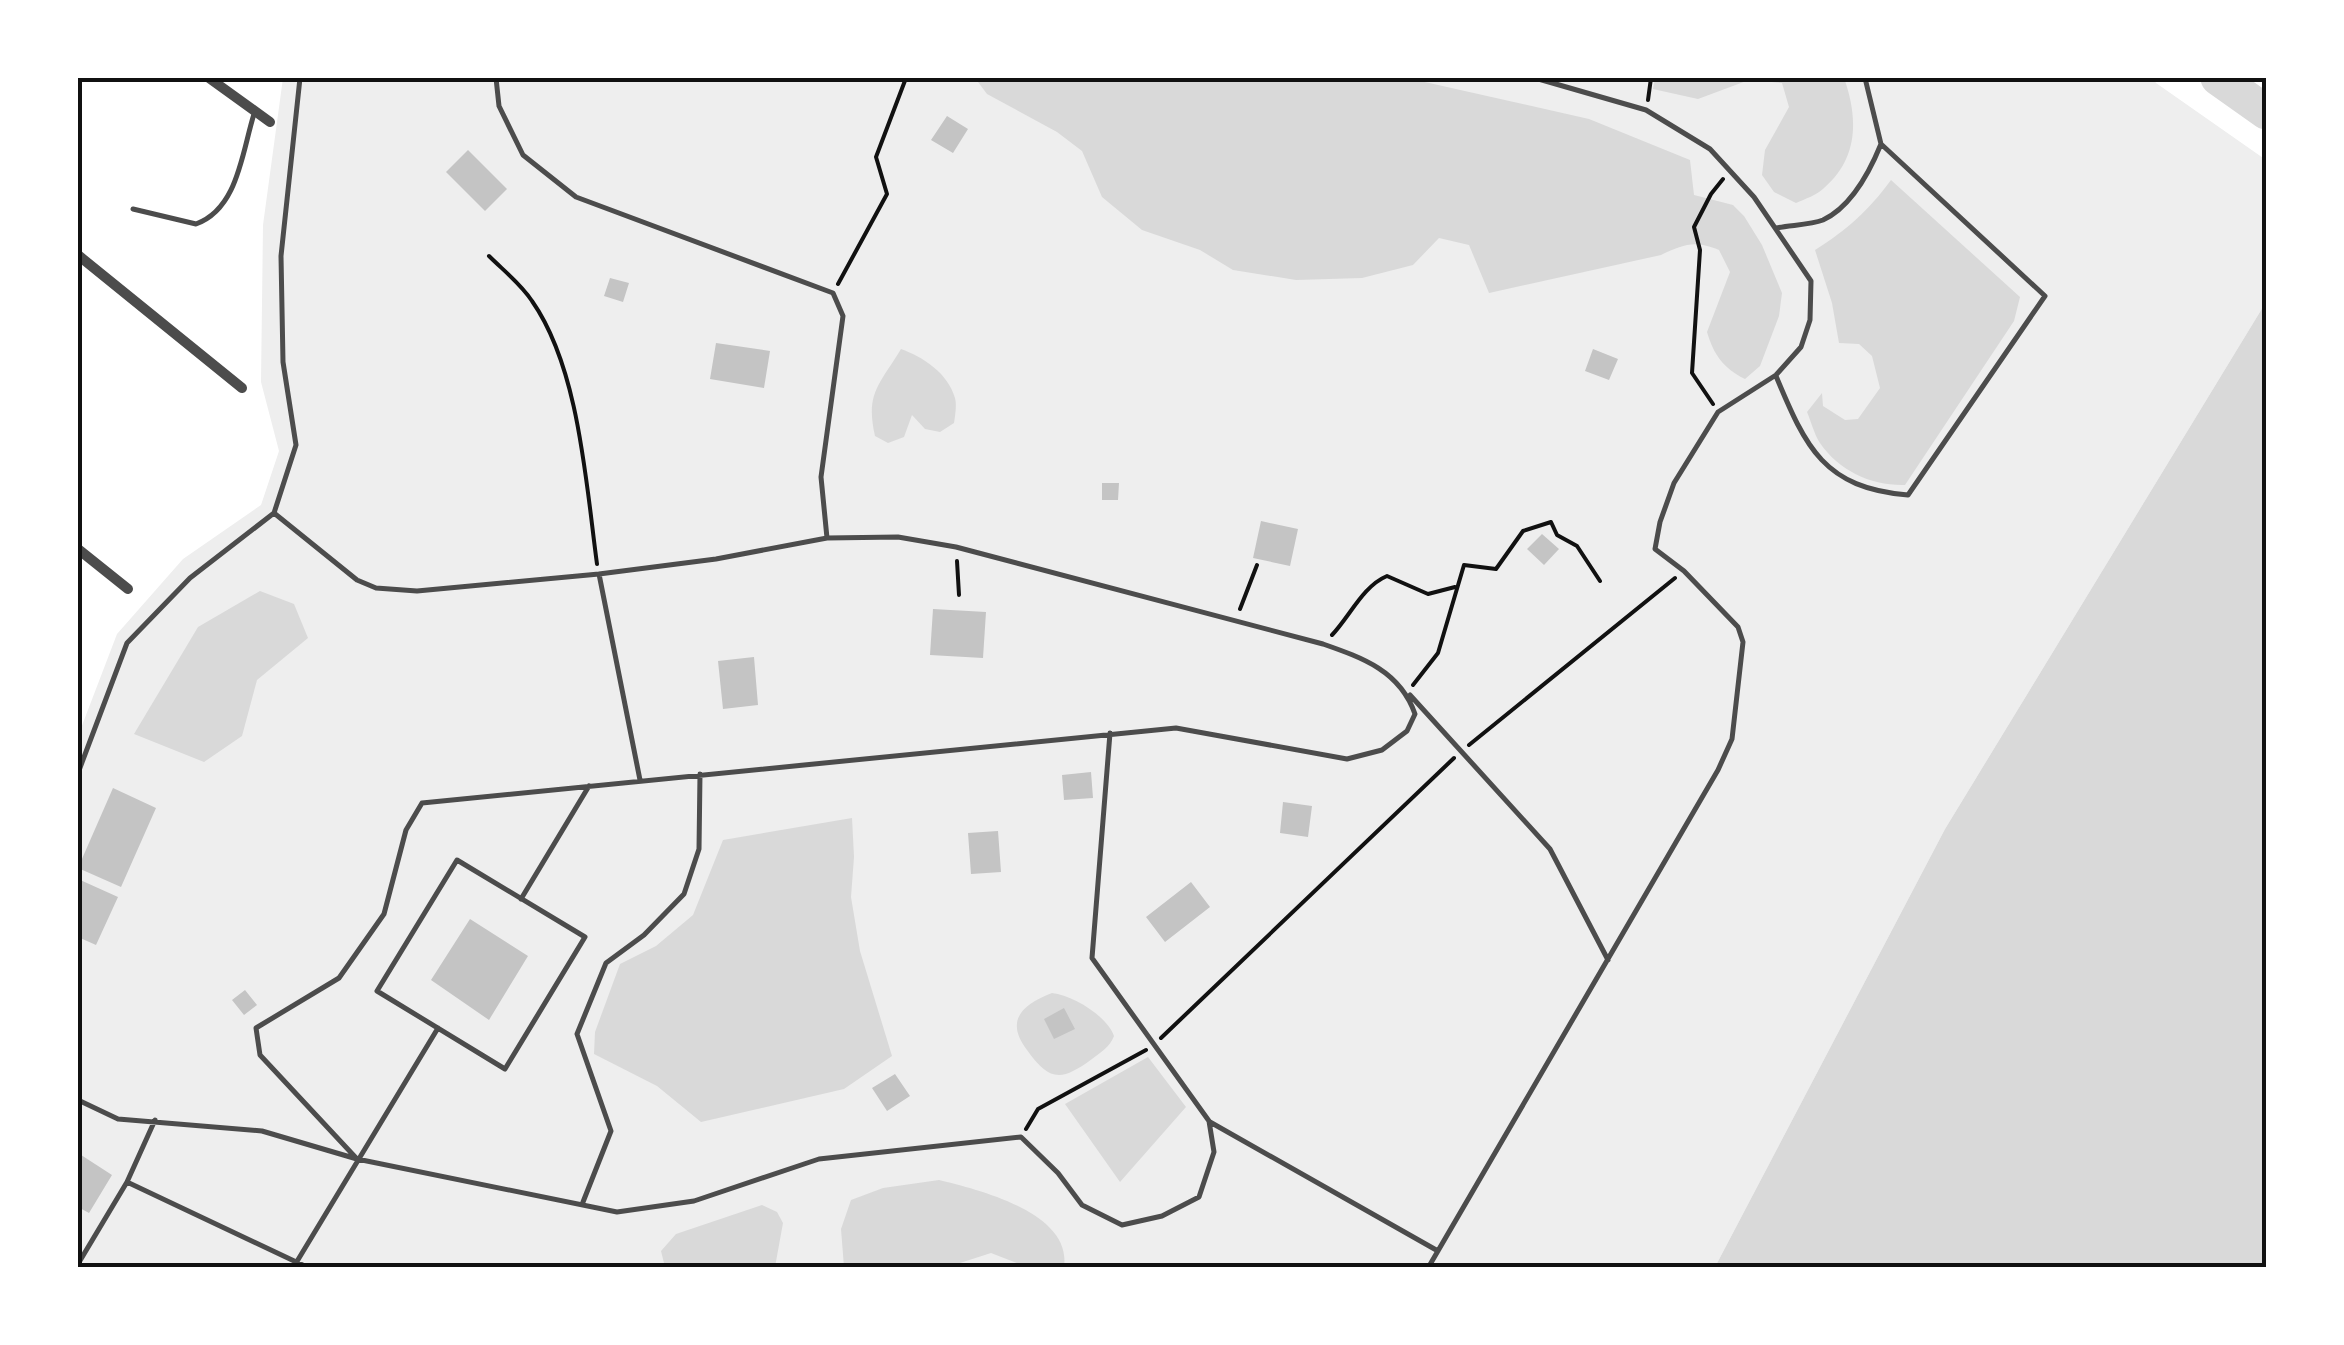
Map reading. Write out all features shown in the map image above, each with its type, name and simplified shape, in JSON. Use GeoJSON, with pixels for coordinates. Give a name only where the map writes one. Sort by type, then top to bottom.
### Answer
{"type":"FeatureCollection","features":[{"type":"Feature","properties":{"kind":"street"},"geometry":{"type":"LineString","coordinates":[[208,78],[270,122]]}},
{"type":"Feature","properties":{"kind":"street"},"geometry":{"type":"LineString","coordinates":[[78,255],[242,388]]}},
{"type":"Feature","properties":{"kind":"street"},"geometry":{"type":"LineString","coordinates":[[78,549],[128,589]]}},
{"type":"Feature","properties":{"kind":"lane"},"geometry":{"type":"LineString","coordinates":[[78,773],[128,644],[190,578],[274,512],[296,445],[283,362],[282,256],[300,78]]}},
{"type":"Feature","properties":{"kind":"lane"},"geometry":{"type":"LineString","coordinates":[[496,78],[500,106],[523,155],[576,197],[834,293],[843,316],[821,477],[827,538]]}},
{"type":"Feature","properties":{"kind":"lane"},"geometry":{"type":"LineString","coordinates":[[1428,1268],[1718,770],[1732,739],[1743,642],[1738,627],[1684,571],[1655,549],[1660,522],[1674,483],[1718,412],[1776,375],[1801,346],[1810,320],[1810,281],[1776,228],[1710,150],[1646,110],[1535,78]]}},
{"type":"Feature","properties":{"kind":"lane"},"geometry":{"type":"LineString","coordinates":[[1776,375],[1795,422],[1817,456],[1848,484],[1908,496],[2045,296],[1881,144],[1865,78]]}},
{"type":"Feature","properties":{"kind":"lane"},"geometry":{"type":"LineString","coordinates":[[133,209],[196,224],[218,213],[228,198],[255,111]]}},
{"type":"Feature","properties":{"kind":"lane"},"geometry":{"type":"LineString","coordinates":[[1776,228],[1824,220],[1852,195],[1881,144]]}},
{"type":"Feature","properties":{"kind":"lane"},"geometry":{"type":"LineString","coordinates":[[274,512],[358,580],[376,588],[417,591],[599,574],[716,559],[827,538],[898,537],[956,547],[1323,644],[1380,668],[1462,751],[1550,849],[1608,960]]}},
{"type":"Feature","properties":{"kind":"lane"},"geometry":{"type":"LineString","coordinates":[[599,574],[640,780]]}},
{"type":"Feature","properties":{"kind":"lane"},"geometry":{"type":"LineString","coordinates":[[357,1159],[260,1056],[256,1028],[339,978],[384,914],[406,830],[422,802],[1176,728],[1348,759],[1382,750],[1407,731],[1415,714],[1408,693]]}},
{"type":"Feature","properties":{"kind":"lane"},"geometry":{"type":"LineString","coordinates":[[1110,733],[1092,958],[1209,1121],[1438,1251]]}},
{"type":"Feature","properties":{"kind":"lane"},"geometry":{"type":"LineString","coordinates":[[583,1202],[611,1132],[577,1034],[606,963],[644,935],[684,894],[699,849],[700,774]]}},
{"type":"Feature","properties":{"kind":"lane"},"geometry":{"type":"LineString","coordinates":[[522,899],[589,786]]}},
{"type":"Feature","properties":{"kind":"lane"},"geometry":{"type":"LineString","coordinates":[[457,860],[585,937],[505,1069],[438,1028],[376,991],[457,860]]}},
{"type":"Feature","properties":{"kind":"lane"},"geometry":{"type":"LineString","coordinates":[[295,1264],[438,1028]]}},
{"type":"Feature","properties":{"kind":"lane"},"geometry":{"type":"LineString","coordinates":[[78,1100],[118,1119],[262,1131],[357,1159],[583,1202],[617,1212],[694,1201],[819,1159],[1021,1137],[1058,1173],[1082,1206],[1122,1225],[1162,1216],[1199,1197],[1214,1152],[1209,1121]]}},
{"type":"Feature","properties":{"kind":"lane"},"geometry":{"type":"LineString","coordinates":[[78,1264],[127,1182],[156,1120]]}},
{"type":"Feature","properties":{"kind":"lane"},"geometry":{"type":"LineString","coordinates":[[127,1182],[308,1268]]}},
{"type":"Feature","properties":{"kind":"path"},"geometry":{"type":"LineString","coordinates":[[834,293],[887,194],[876,158],[906,78]]}},
{"type":"Feature","properties":{"kind":"path"},"geometry":{"type":"LineString","coordinates":[[1646,110],[1650,78]]}},
{"type":"Feature","properties":{"kind":"path"},"geometry":{"type":"LineString","coordinates":[[1718,412],[1692,372],[1700,250],[1694,227],[1711,194],[1730,171]]}},
{"type":"Feature","properties":{"kind":"path"},"geometry":{"type":"LineString","coordinates":[[489,256],[532,300],[561,361],[580,436],[599,574]]}},
{"type":"Feature","properties":{"kind":"path"},"geometry":{"type":"LineString","coordinates":[[1408,693],[1438,652],[1464,565],[1496,569],[1523,531],[1551,522],[1557,535],[1577,546],[1600,581]]}},
{"type":"Feature","properties":{"kind":"path"},"geometry":{"type":"LineString","coordinates":[[956,547],[959,594]]}},
{"type":"Feature","properties":{"kind":"path"},"geometry":{"type":"LineString","coordinates":[[1233,622],[1250,590],[1256,565]]}},
{"type":"Feature","properties":{"kind":"path"},"geometry":{"type":"LineString","coordinates":[[1021,1137],[1038,1109],[1153,1045],[1462,751],[1684,571]]}},
{"type":"Feature","properties":{"kind":"path"},"geometry":{"type":"LineString","coordinates":[[1323,644],[1351,615],[1372,582],[1387,576],[1428,594],[1456,588]]}},
{"type":"Feature","properties":{"kind":"shaded area"},"geometry":{"type":"Polygon","coordinates":[[[283,78],[2153,78],[2266,160],[2266,302],[1945,829],[1715,1267],[78,1267],[78,736],[117,634],[183,559],[261,505],[279,451],[261,382],[263,225],[283,78]]]}},
{"type":"Feature","properties":{"kind":"shaded area"},"geometry":{"type":"Polygon","coordinates":[[[975,78],[1407,78],[1589,119],[1690,160],[1694,195],[1733,205],[1762,245],[1782,293],[1779,316],[1760,366],[1745,379],[1720,360],[1707,332],[1730,272],[1719,250],[1703,245],[1683,246],[1661,255],[1489,293],[1469,245],[1439,238],[1413,265],[1362,278],[1296,280],[1233,270],[1200,250],[1142,230],[1102,197],[1082,151],[1057,132],[987,94],[975,78]]]}},
{"type":"Feature","properties":{"kind":"shaded area"},"geometry":{"type":"Polygon","coordinates":[[[1655,78],[1844,78],[1853,122],[1844,164],[1824,188],[1796,203],[1774,192],[1762,175],[1765,150],[1789,107],[1782,83],[1749,80],[1698,99],[1653,89],[1655,78]]]}},
{"type":"Feature","properties":{"kind":"shaded area"},"geometry":{"type":"Polygon","coordinates":[[[1891,180],[2020,297],[2014,321],[1905,485],[1869,480],[1837,462],[1820,443],[1807,412],[1822,393],[1823,406],[1845,420],[1858,419],[1880,388],[1872,356],[1859,344],[1839,343],[1832,303],[1815,250],[1857,219],[1891,180]]]}},
{"type":"Feature","properties":{"kind":"shaded area"},"geometry":{"type":"Polygon","coordinates":[[[2266,302],[2266,1267],[1715,1267],[1945,829],[2266,302]]]}},
{"type":"Feature","properties":{"kind":"shaded area"},"geometry":{"type":"Polygon","coordinates":[[[901,349],[926,361],[947,381],[955,398],[955,417],[954,423],[940,432],[925,429],[912,415],[904,437],[888,443],[875,436],[873,399],[901,349]]]}},
{"type":"Feature","properties":{"kind":"shaded area"},"geometry":{"type":"Polygon","coordinates":[[[260,591],[294,604],[308,638],[257,680],[242,736],[204,762],[134,734],[198,627],[260,591]]]}},
{"type":"Feature","properties":{"kind":"shaded area"},"geometry":{"type":"Polygon","coordinates":[[[852,818],[851,897],[860,951],[892,1056],[844,1089],[701,1122],[657,1086],[594,1054],[595,1032],[620,964],[656,946],[693,915],[723,840],[852,818]]]}},
{"type":"Feature","properties":{"kind":"shaded area"},"geometry":{"type":"Polygon","coordinates":[[[1052,993],[1089,1008],[1114,1036],[1099,1054],[1072,1072],[1056,1075],[1042,1068],[1017,1031],[1017,1022],[1025,1009],[1052,993]]]}},
{"type":"Feature","properties":{"kind":"shaded area"},"geometry":{"type":"Polygon","coordinates":[[[1148,1057],[1186,1107],[1120,1182],[1065,1104],[1148,1057]]]}},
{"type":"Feature","properties":{"kind":"shaded area"},"geometry":{"type":"Polygon","coordinates":[[[939,1180],[999,1198],[1039,1218],[1063,1248],[1064,1267],[1027,1267],[991,1253],[957,1267],[844,1267],[841,1229],[851,1200],[883,1188],[939,1180]]]}},
{"type":"Feature","properties":{"kind":"shaded area"},"geometry":{"type":"Polygon","coordinates":[[[762,1205],[777,1212],[783,1223],[775,1267],[665,1267],[661,1251],[676,1234],[762,1205]]]}},
{"type":"Feature","properties":{"kind":"building"},"geometry":{"type":"Polygon","coordinates":[[[947,116],[968,129],[953,153],[931,140],[947,116]]]}},
{"type":"Feature","properties":{"kind":"building"},"geometry":{"type":"Polygon","coordinates":[[[468,150],[507,189],[485,211],[446,172],[468,150]]]}},
{"type":"Feature","properties":{"kind":"building"},"geometry":{"type":"Polygon","coordinates":[[[610,278],[629,283],[623,302],[604,296],[610,278]]]}},
{"type":"Feature","properties":{"kind":"building"},"geometry":{"type":"Polygon","coordinates":[[[716,343],[770,351],[764,388],[710,379],[716,343]]]}},
{"type":"Feature","properties":{"kind":"building"},"geometry":{"type":"Polygon","coordinates":[[[1593,349],[1618,359],[1609,380],[1585,371],[1593,349]]]}},
{"type":"Feature","properties":{"kind":"building"},"geometry":{"type":"Polygon","coordinates":[[[1102,483],[1119,483],[1118,500],[1102,500],[1102,483]]]}},
{"type":"Feature","properties":{"kind":"building"},"geometry":{"type":"Polygon","coordinates":[[[1261,521],[1298,529],[1290,566],[1253,558],[1261,521]]]}},
{"type":"Feature","properties":{"kind":"building"},"geometry":{"type":"Polygon","coordinates":[[[1542,534],[1559,549],[1544,565],[1527,549],[1542,534]]]}},
{"type":"Feature","properties":{"kind":"building"},"geometry":{"type":"Polygon","coordinates":[[[933,609],[986,612],[983,658],[930,655],[933,609]]]}},
{"type":"Feature","properties":{"kind":"building"},"geometry":{"type":"Polygon","coordinates":[[[754,657],[758,705],[723,709],[718,661],[754,657]]]}},
{"type":"Feature","properties":{"kind":"building"},"geometry":{"type":"Polygon","coordinates":[[[1091,772],[1093,798],[1064,800],[1062,775],[1091,772]]]}},
{"type":"Feature","properties":{"kind":"building"},"geometry":{"type":"Polygon","coordinates":[[[113,788],[156,808],[121,887],[78,868],[113,788]]]}},
{"type":"Feature","properties":{"kind":"building"},"geometry":{"type":"Polygon","coordinates":[[[1283,802],[1312,806],[1308,837],[1280,833],[1283,802]]]}},
{"type":"Feature","properties":{"kind":"building"},"geometry":{"type":"Polygon","coordinates":[[[998,831],[1001,872],[971,874],[968,833],[998,831]]]}},
{"type":"Feature","properties":{"kind":"building"},"geometry":{"type":"Polygon","coordinates":[[[78,879],[118,897],[96,945],[78,937],[78,879]]]}},
{"type":"Feature","properties":{"kind":"building"},"geometry":{"type":"Polygon","coordinates":[[[1191,882],[1210,907],[1165,942],[1146,917],[1191,882]]]}},
{"type":"Feature","properties":{"kind":"building"},"geometry":{"type":"Polygon","coordinates":[[[470,919],[528,956],[489,1020],[431,980],[470,919]]]}},
{"type":"Feature","properties":{"kind":"building"},"geometry":{"type":"Polygon","coordinates":[[[245,990],[257,1005],[244,1015],[232,1000],[245,990]]]}},
{"type":"Feature","properties":{"kind":"building"},"geometry":{"type":"Polygon","coordinates":[[[1064,1008],[1075,1029],[1054,1039],[1044,1019],[1064,1008]]]}},
{"type":"Feature","properties":{"kind":"building"},"geometry":{"type":"Polygon","coordinates":[[[895,1074],[910,1096],[887,1111],[872,1088],[895,1074]]]}},
{"type":"Feature","properties":{"kind":"building"},"geometry":{"type":"Polygon","coordinates":[[[78,1153],[112,1175],[89,1213],[78,1207],[78,1153]]]}},
{"type":"Feature","properties":{"kind":"waterway"},"geometry":{"type":"LineString","coordinates":[[2218,78],[2266,112]]}}]}
